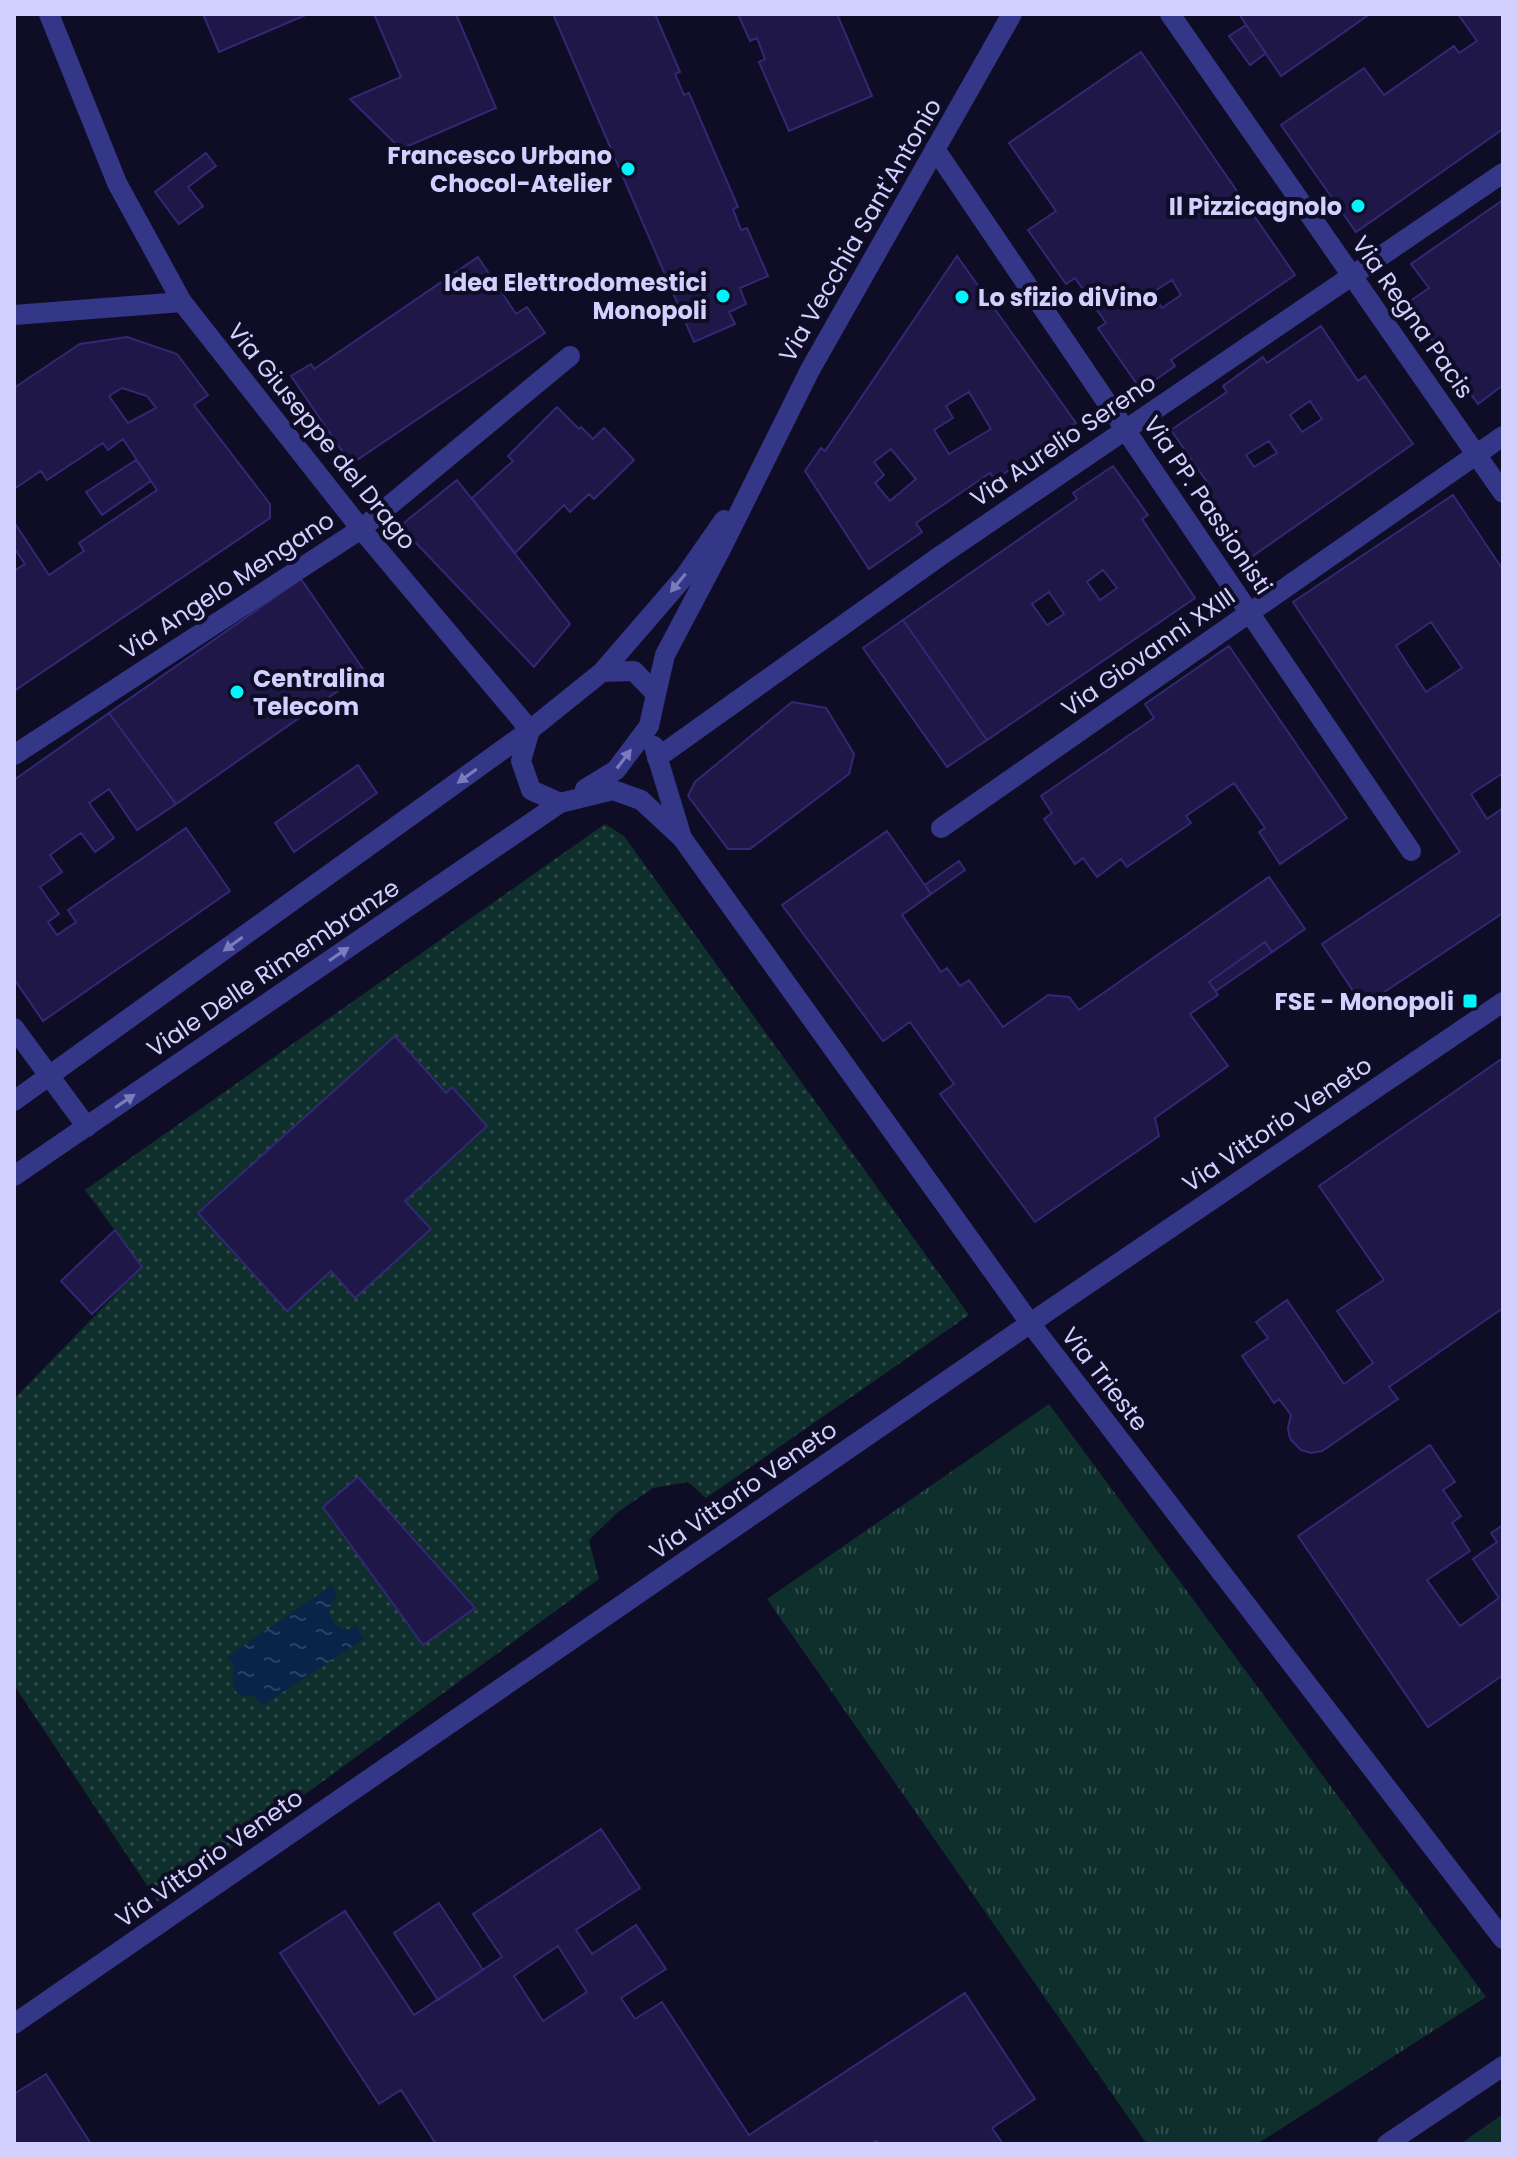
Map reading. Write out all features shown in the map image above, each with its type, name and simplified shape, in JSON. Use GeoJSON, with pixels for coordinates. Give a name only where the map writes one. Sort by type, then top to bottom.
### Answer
{"type":"FeatureCollection","features":[{"type":"Feature","properties":{"kind":"street","name":"Via Giuseppe del Drago"},"geometry":{"type":"LineString","coordinates":[[49,14],[117,183],[182,302],[361,529],[530,730]]}},
{"type":"Feature","properties":{"kind":"street","name":"Via Vecchia Sant'Antonio"},"geometry":{"type":"LineString","coordinates":[[649,726],[665,655],[810,370],[1012,14]]}},
{"type":"Feature","properties":{"kind":"street","name":"Via Regna Pacis"},"geometry":{"type":"LineString","coordinates":[[1170,14],[1503,493]]}},
{"type":"Feature","properties":{"kind":"street","name":"Via PP. Passionisti"},"geometry":{"type":"LineString","coordinates":[[935,149],[1411,851]]}},
{"type":"Feature","properties":{"kind":"street","name":"Via Aurelio Sereno"},"geometry":{"type":"LineString","coordinates":[[657,758],[940,556],[1503,173]]}},
{"type":"Feature","properties":{"kind":"street"},"geometry":{"type":"LineString","coordinates":[[14,315],[182,302]]}},
{"type":"Feature","properties":{"kind":"street"},"geometry":{"type":"LineString","coordinates":[[14,330],[36,314]]}},
{"type":"Feature","properties":{"kind":"street","name":"Via Angelo Mengano"},"geometry":{"type":"LineString","coordinates":[[14,755],[361,529],[570,356]]}},
{"type":"Feature","properties":{"kind":"street","name":"Via Giovanni XXIII"},"geometry":{"type":"LineString","coordinates":[[941,828],[1503,436]]}},
{"type":"Feature","properties":{"kind":"street","name":"Via Vecchia Sant'Antonio"},"geometry":{"type":"LineString","coordinates":[[602,672],[685,576],[757,475]]}},
{"type":"Feature","properties":{"kind":"street"},"geometry":{"type":"LineString","coordinates":[[602,672],[634,671],[656,694]]}},
{"type":"Feature","properties":{"kind":"street","name":"Viale Delle Rimembranze"},"geometry":{"type":"LineString","coordinates":[[14,1101],[530,730],[602,672]]}},
{"type":"Feature","properties":{"kind":"street"},"geometry":{"type":"LineString","coordinates":[[649,726],[682,838]]}},
{"type":"Feature","properties":{"kind":"street","name":"Viale Delle Rimembranze"},"geometry":{"type":"LineString","coordinates":[[14,1176],[560,803],[616,770],[649,726]]}},
{"type":"Feature","properties":{"kind":"street"},"geometry":{"type":"LineString","coordinates":[[530,730],[521,761],[531,790],[560,803],[613,790],[641,800],[682,838]]}},
{"type":"Feature","properties":{"kind":"street","name":"Via Trieste"},"geometry":{"type":"LineString","coordinates":[[682,838],[1030,1323],[1503,1939]]}},
{"type":"Feature","properties":{"kind":"street","name":"Via Vittorio Veneto"},"geometry":{"type":"LineString","coordinates":[[14,2024],[1030,1323],[1503,1002]]}},
{"type":"Feature","properties":{"kind":"street"},"geometry":{"type":"LineString","coordinates":[[14,1028],[87,1127]]}},
{"type":"Feature","properties":{"kind":"street"},"geometry":{"type":"LineString","coordinates":[[1387,2144],[1503,2066]]}},
{"type":"Feature","properties":{"kind":"green space"},"geometry":{"type":"Polygon","coordinates":[[[605,824],[624,836],[969,1315],[706,1498],[688,1482],[653,1488],[618,1512],[589,1540],[599,1579],[158,1902],[14,1685],[14,1399],[142,1267],[85,1190],[605,824]]]}},
{"type":"Feature","properties":{"kind":"green space"},"geometry":{"type":"Polygon","coordinates":[[[1049,1404],[1486,1997],[1257,2144],[1147,2144],[767,1599],[1049,1404]]]}},
{"type":"Feature","properties":{"kind":"green space"},"geometry":{"type":"Polygon","coordinates":[[[1503,2114],[1503,2144],[1460,2144],[1503,2114]]]}},
{"type":"Feature","properties":{"kind":"water"},"geometry":{"type":"Polygon","coordinates":[[[332,1585],[337,1596],[329,1611],[332,1621],[346,1630],[356,1626],[364,1639],[263,1705],[254,1696],[237,1692],[233,1684],[234,1665],[227,1657],[332,1585]]]}},
{"type":"Feature","properties":{"kind":"building"},"geometry":{"type":"Polygon","coordinates":[[[203,14],[308,14],[219,52],[203,14]]]}},
{"type":"Feature","properties":{"kind":"building"},"geometry":{"type":"Polygon","coordinates":[[[374,14],[456,14],[496,108],[401,149],[350,99],[401,77],[374,14]]]}},
{"type":"Feature","properties":{"kind":"building"},"geometry":{"type":"Polygon","coordinates":[[[553,14],[655,14],[680,72],[675,74],[684,95],[689,93],[738,207],[733,209],[741,230],[747,228],[768,276],[740,288],[746,304],[729,312],[735,324],[694,342],[553,14]]]}},
{"type":"Feature","properties":{"kind":"building"},"geometry":{"type":"Polygon","coordinates":[[[738,14],[837,14],[872,96],[789,131],[759,62],[765,59],[757,38],[750,41],[738,14]]]}},
{"type":"Feature","properties":{"kind":"building"},"geometry":{"type":"Polygon","coordinates":[[[1239,14],[1370,14],[1281,76],[1239,14]]]}},
{"type":"Feature","properties":{"kind":"building"},"geometry":{"type":"Polygon","coordinates":[[[1458,14],[1503,14],[1503,129],[1356,232],[1281,125],[1364,68],[1384,95],[1454,46],[1459,53],[1477,41],[1458,14]]]}},
{"type":"Feature","properties":{"kind":"building"},"geometry":{"type":"Polygon","coordinates":[[[1246,25],[1266,53],[1250,65],[1229,36],[1246,25]]]}},
{"type":"Feature","properties":{"kind":"building"},"geometry":{"type":"Polygon","coordinates":[[[1141,52],[1295,275],[1171,360],[1175,366],[1141,390],[1098,328],[1106,323],[1075,278],[1066,284],[1028,230],[1056,211],[1009,143],[1141,52]],[[1172,280],[1152,293],[1162,308],[1181,295],[1172,280]]]}},
{"type":"Feature","properties":{"kind":"building"},"geometry":{"type":"Polygon","coordinates":[[[206,153],[216,166],[188,187],[203,206],[179,224],[155,192],[206,153]]]}},
{"type":"Feature","properties":{"kind":"building"},"geometry":{"type":"Polygon","coordinates":[[[1503,200],[1503,385],[1478,404],[1406,304],[1429,288],[1411,264],[1503,200]]]}},
{"type":"Feature","properties":{"kind":"building"},"geometry":{"type":"Polygon","coordinates":[[[957,256],[1076,423],[995,480],[990,473],[916,523],[922,532],[869,569],[805,471],[821,448],[825,451],[957,256]],[[969,392],[946,406],[953,418],[934,430],[949,454],[991,429],[969,392]],[[891,449],[874,462],[884,475],[875,483],[890,501],[916,479],[891,449]]]}},
{"type":"Feature","properties":{"kind":"building"},"geometry":{"type":"Polygon","coordinates":[[[478,257],[516,314],[527,307],[545,333],[351,464],[291,376],[311,364],[314,369],[478,257]]]}},
{"type":"Feature","properties":{"kind":"building"},"geometry":{"type":"Polygon","coordinates":[[[1321,326],[1358,381],[1365,376],[1413,444],[1250,558],[1203,489],[1209,485],[1171,430],[1227,392],[1223,386],[1263,357],[1267,363],[1321,326]],[[1310,401],[1290,415],[1302,432],[1322,419],[1310,401]],[[1269,441],[1246,455],[1254,467],[1277,453],[1269,441]]]}},
{"type":"Feature","properties":{"kind":"building"},"geometry":{"type":"Polygon","coordinates":[[[127,337],[177,354],[208,395],[194,405],[270,504],[270,518],[14,691],[14,571],[25,564],[14,548],[14,522],[49,575],[84,551],[79,543],[157,490],[123,439],[108,450],[103,443],[47,480],[41,471],[14,489],[14,388],[80,344],[127,337]],[[122,388],[109,396],[128,423],[156,408],[147,396],[122,388]]]}},
{"type":"Feature","properties":{"kind":"building"},"geometry":{"type":"Polygon","coordinates":[[[557,407],[593,439],[604,428],[634,460],[594,499],[589,494],[570,512],[564,505],[515,553],[472,498],[513,461],[508,456],[557,407]]]}},
{"type":"Feature","properties":{"kind":"building"},"geometry":{"type":"Polygon","coordinates":[[[136,460],[151,481],[102,515],[86,492],[136,460]]]}},
{"type":"Feature","properties":{"kind":"building"},"geometry":{"type":"Polygon","coordinates":[[[1113,466],[1148,515],[1142,519],[1195,598],[987,740],[903,620],[1077,499],[1073,493],[1113,466]],[[1103,570],[1087,582],[1100,600],[1117,588],[1103,570]],[[1049,592],[1032,604],[1047,625],[1064,614],[1049,592]]]}},
{"type":"Feature","properties":{"kind":"building"},"geometry":{"type":"Polygon","coordinates":[[[457,480],[570,624],[534,667],[400,526],[457,480]]]}},
{"type":"Feature","properties":{"kind":"building"},"geometry":{"type":"Polygon","coordinates":[[[1453,495],[1503,570],[1503,773],[1471,794],[1487,819],[1503,808],[1503,913],[1363,1006],[1322,944],[1460,852],[1293,602],[1453,495]],[[1431,622],[1396,646],[1426,692],[1462,668],[1431,622]]]}},
{"type":"Feature","properties":{"kind":"building","name":"Centralina Telecom"},"geometry":{"type":"Polygon","coordinates":[[[301,579],[365,672],[176,804],[109,713],[301,579]]]}},
{"type":"Feature","properties":{"kind":"building"},"geometry":{"type":"Polygon","coordinates":[[[903,620],[987,740],[947,767],[863,648],[903,620]]]}},
{"type":"Feature","properties":{"kind":"building"},"geometry":{"type":"Polygon","coordinates":[[[1229,646],[1347,818],[1280,864],[1259,832],[1265,828],[1234,783],[1186,816],[1191,823],[1127,867],[1121,859],[1097,877],[1083,858],[1075,864],[1044,819],[1052,813],[1041,796],[1154,718],[1145,704],[1229,646]]]}},
{"type":"Feature","properties":{"kind":"building"},"geometry":{"type":"Polygon","coordinates":[[[792,702],[826,708],[854,754],[849,774],[750,849],[728,849],[688,796],[695,782],[792,702]]]}},
{"type":"Feature","properties":{"kind":"building"},"geometry":{"type":"Polygon","coordinates":[[[109,713],[176,804],[137,830],[109,789],[89,803],[114,838],[95,852],[81,833],[50,855],[62,872],[40,887],[59,914],[48,922],[57,935],[76,922],[68,910],[186,828],[230,891],[43,1021],[14,979],[14,780],[109,713]]]}},
{"type":"Feature","properties":{"kind":"building"},"geometry":{"type":"Polygon","coordinates":[[[358,765],[377,793],[294,852],[275,823],[358,765]]]}},
{"type":"Feature","properties":{"kind":"building"},"geometry":{"type":"Polygon","coordinates":[[[887,831],[931,894],[902,915],[941,972],[947,968],[960,986],[969,980],[1003,1027],[1048,995],[1069,997],[1079,1010],[1269,877],[1305,929],[1272,952],[1265,942],[1209,982],[1218,995],[1190,1014],[1228,1066],[1155,1118],[1159,1136],[1035,1222],[940,1094],[954,1084],[910,1022],[883,1041],[782,905],[887,831]]]}},
{"type":"Feature","properties":{"kind":"building"},"geometry":{"type":"Polygon","coordinates":[[[959,861],[965,870],[931,894],[925,885],[959,861]]]}},
{"type":"Feature","properties":{"kind":"building"},"geometry":{"type":"Polygon","coordinates":[[[1265,942],[1272,952],[1216,991],[1209,982],[1265,942]]]}},
{"type":"Feature","properties":{"kind":"building"},"geometry":{"type":"Polygon","coordinates":[[[395,1036],[446,1093],[452,1087],[487,1126],[405,1201],[431,1229],[355,1298],[331,1271],[287,1311],[198,1213],[395,1036]]]}},
{"type":"Feature","properties":{"kind":"building"},"geometry":{"type":"Polygon","coordinates":[[[1503,1058],[1503,1308],[1389,1387],[1398,1399],[1322,1451],[1311,1453],[1301,1450],[1289,1435],[1291,1415],[1279,1399],[1274,1403],[1242,1356],[1268,1338],[1256,1322],[1287,1300],[1344,1384],[1373,1363],[1337,1311],[1384,1280],[1319,1186],[1503,1058]]]}},
{"type":"Feature","properties":{"kind":"building"},"geometry":{"type":"Polygon","coordinates":[[[115,1230],[142,1267],[92,1314],[61,1281],[115,1230]]]}},
{"type":"Feature","properties":{"kind":"building"},"geometry":{"type":"Polygon","coordinates":[[[1430,1445],[1455,1482],[1443,1490],[1461,1516],[1452,1523],[1470,1551],[1427,1580],[1460,1626],[1499,1598],[1473,1559],[1497,1542],[1491,1533],[1503,1525],[1503,1675],[1428,1727],[1298,1536],[1430,1445]]]}},
{"type":"Feature","properties":{"kind":"building"},"geometry":{"type":"Polygon","coordinates":[[[358,1477],[475,1608],[423,1645],[323,1507],[358,1477]]]}},
{"type":"Feature","properties":{"kind":"building"},"geometry":{"type":"Polygon","coordinates":[[[601,1829],[640,1888],[576,1930],[592,1954],[636,1925],[666,1969],[621,1998],[635,2019],[662,2002],[749,2135],[965,1993],[1035,2099],[992,2128],[1003,2144],[878,2144],[876,2141],[871,2144],[436,2144],[401,2090],[379,2104],[280,1953],[345,1911],[414,2015],[502,1957],[473,1914],[601,1829]],[[558,1946],[514,1976],[543,2021],[587,1992],[558,1946]]]}},
{"type":"Feature","properties":{"kind":"building"},"geometry":{"type":"Polygon","coordinates":[[[439,1903],[483,1970],[438,2000],[394,1933],[439,1903]]]}},
{"type":"Feature","properties":{"kind":"building"},"geometry":{"type":"Polygon","coordinates":[[[46,2074],[91,2144],[14,2144],[14,2094],[46,2074]]]}},
{"type":"Feature","properties":{"kind":"place","name":"Francesco Urbano Chocol-Atelier"},"geometry":{"type":"Point","coordinates":[628,169]}},
{"type":"Feature","properties":{"kind":"place","name":"Il Pizzicagnolo"},"geometry":{"type":"Point","coordinates":[1358,206]}},
{"type":"Feature","properties":{"kind":"place","name":"Idea Elettrodomestici Monopoli"},"geometry":{"type":"Point","coordinates":[723,296]}},
{"type":"Feature","properties":{"kind":"place","name":"Lo sfizio diVino"},"geometry":{"type":"Point","coordinates":[962,297]}},
{"type":"Feature","properties":{"kind":"place","name":"Centralina Telecom"},"geometry":{"type":"Point","coordinates":[237,692]}},
{"type":"Feature","properties":{"kind":"place","name":"FSE - Monopoli"},"geometry":{"type":"Point","coordinates":[1470,1001]}}]}
